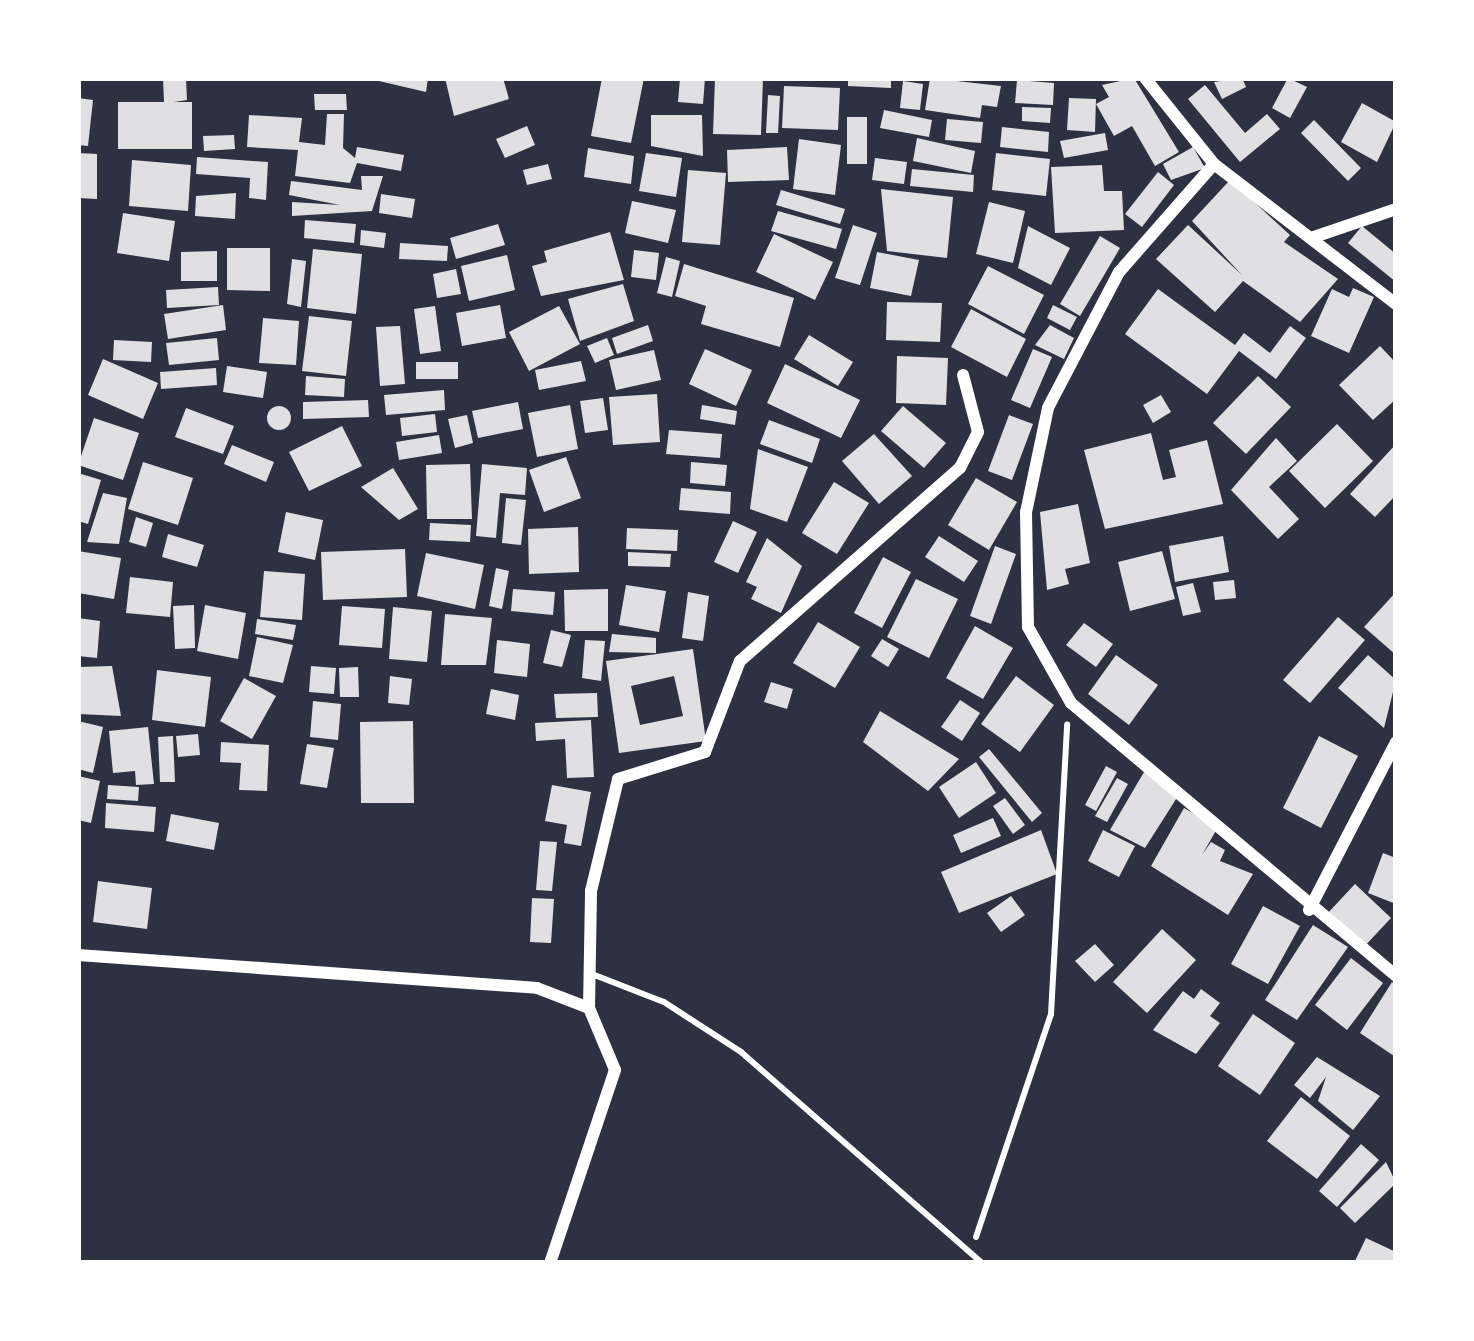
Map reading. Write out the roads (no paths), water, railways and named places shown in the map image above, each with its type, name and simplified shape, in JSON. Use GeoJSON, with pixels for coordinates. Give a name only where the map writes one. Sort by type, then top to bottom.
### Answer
{"type":"FeatureCollection","features":[{"type":"Feature","properties":{"kind":"street"},"geometry":{"type":"LineString","coordinates":[[1145,78],[1214,164],[1396,304]]}},
{"type":"Feature","properties":{"kind":"street"},"geometry":{"type":"LineString","coordinates":[[1214,164],[1119,272],[1044,425],[1026,512],[1028,627],[1071,703],[1180,786],[1309,910],[1396,976]]}},
{"type":"Feature","properties":{"kind":"street"},"geometry":{"type":"LineString","coordinates":[[1311,238],[1396,209]]}},
{"type":"Feature","properties":{"kind":"street"},"geometry":{"type":"LineString","coordinates":[[550,1263],[615,1070],[590,1009],[591,891],[618,778],[705,752],[740,661],[960,468],[979,432],[963,375]]}},
{"type":"Feature","properties":{"kind":"street"},"geometry":{"type":"LineString","coordinates":[[1309,910],[1396,742]]}},
{"type":"Feature","properties":{"kind":"street"},"geometry":{"type":"LineString","coordinates":[[78,955],[537,988],[590,1009]]}},
{"type":"Feature","properties":{"kind":"lane"},"geometry":{"type":"LineString","coordinates":[[592,974],[664,1002],[741,1052],[982,1263]]}}]}
